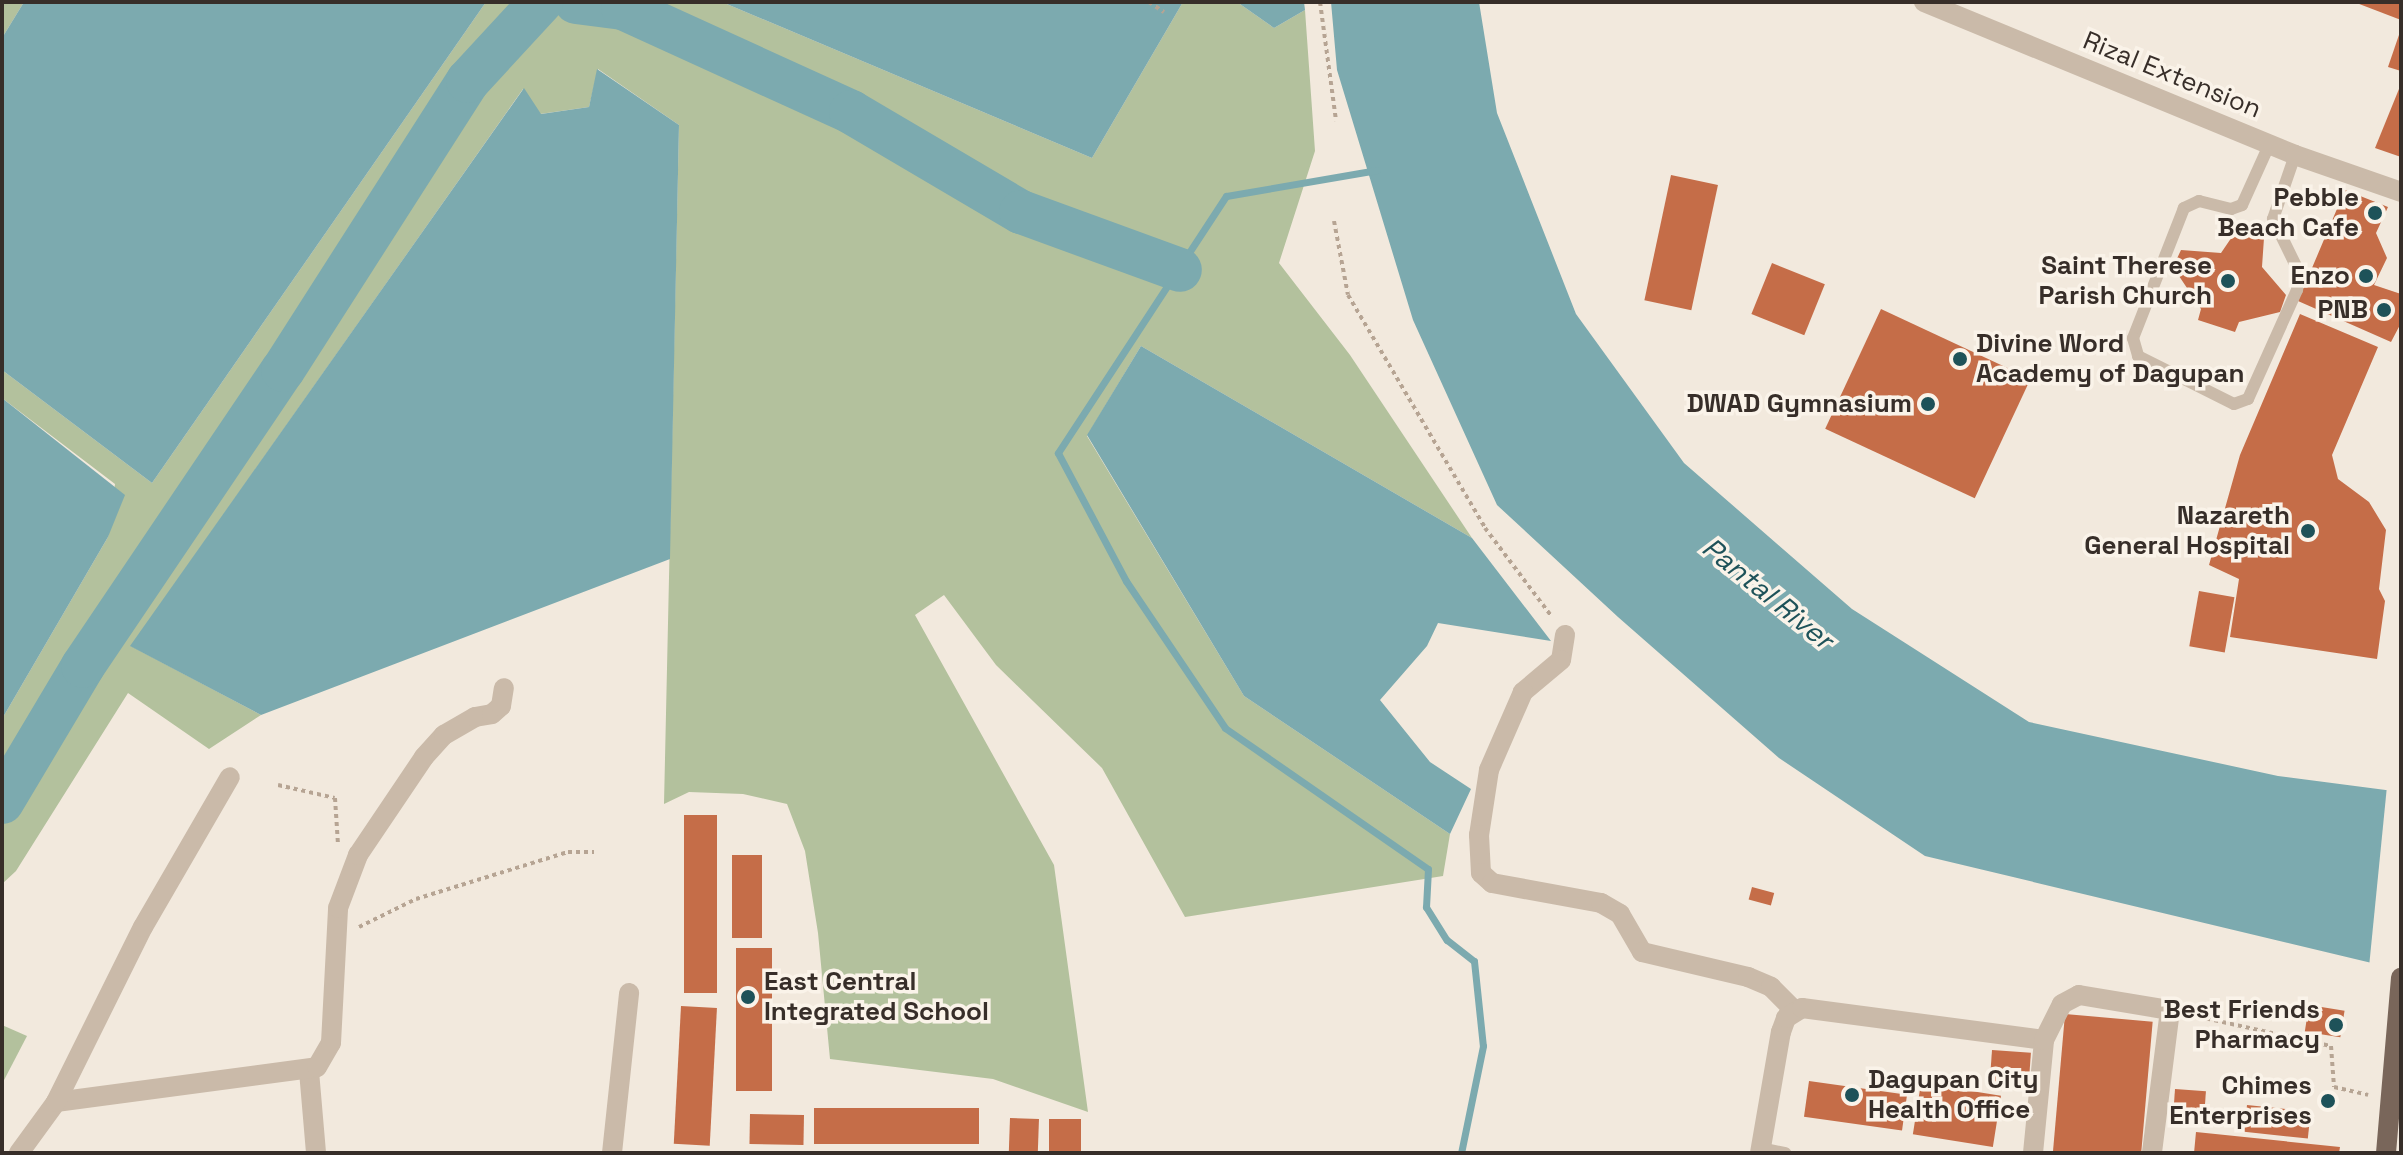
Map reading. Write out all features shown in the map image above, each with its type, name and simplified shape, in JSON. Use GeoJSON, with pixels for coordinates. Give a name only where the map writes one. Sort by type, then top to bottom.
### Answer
{"type":"FeatureCollection","features":[{"type":"Feature","properties":{"kind":"main road"},"geometry":{"type":"LineString","coordinates":[[2386,1153],[2401,978]]}},
{"type":"Feature","properties":{"kind":"street","name":"Rizal Extension"},"geometry":{"type":"LineString","coordinates":[[1924,2],[2295,155],[2401,192]]}},
{"type":"Feature","properties":{"kind":"street"},"geometry":{"type":"LineString","coordinates":[[1565,635],[1561,660],[1523,692],[1489,770],[1479,835],[1481,873],[1492,883],[1601,903],[1620,914],[1642,952],[1748,977],[1771,987],[1795,1011]]}},
{"type":"Feature","properties":{"kind":"street"},"geometry":{"type":"LineString","coordinates":[[56,1102],[309,1071],[326,1057],[331,1043],[333,939],[344,883],[358,855],[424,757],[444,735],[475,717],[492,714],[501,706],[504,688]]}},
{"type":"Feature","properties":{"kind":"street"},"geometry":{"type":"LineString","coordinates":[[19,1153],[56,1102],[143,927],[230,777]]}},
{"type":"Feature","properties":{"kind":"street"},"geometry":{"type":"LineString","coordinates":[[612,1153],[629,993]]}},
{"type":"Feature","properties":{"kind":"street"},"geometry":{"type":"LineString","coordinates":[[2033,1153],[2044,1040],[2062,1004],[2079,995],[2170,1010],[2152,1153]]}},
{"type":"Feature","properties":{"kind":"street"},"geometry":{"type":"LineString","coordinates":[[1760,1151],[1781,1032],[1795,1011],[1814,1007],[2044,1040]]}},
{"type":"Feature","properties":{"kind":"street"},"geometry":{"type":"LineString","coordinates":[[309,1071],[316,1153]]}},
{"type":"Feature","properties":{"kind":"street"},"geometry":{"type":"LineString","coordinates":[[2,1141],[12,1153]]}},
{"type":"Feature","properties":{"kind":"lane"},"geometry":{"type":"LineString","coordinates":[[2270,143],[2242,205],[2231,209],[2199,201],[2184,208],[2133,338],[2138,356],[2234,404],[2248,399],[2297,290],[2298,270],[2273,219],[2295,155]]}},
{"type":"Feature","properties":{"kind":"lane"},"geometry":{"type":"LineString","coordinates":[[1760,1151],[1785,1153]]}},
{"type":"Feature","properties":{"kind":"path"},"geometry":{"type":"LineString","coordinates":[[1149,2],[1164,12]]}},
{"type":"Feature","properties":{"kind":"path"},"geometry":{"type":"LineString","coordinates":[[1320,2],[1336,121]]}},
{"type":"Feature","properties":{"kind":"path"},"geometry":{"type":"LineString","coordinates":[[1334,221],[1348,295],[1485,528],[1565,635]]}},
{"type":"Feature","properties":{"kind":"path"},"geometry":{"type":"LineString","coordinates":[[278,785],[335,798],[338,845],[358,855]]}},
{"type":"Feature","properties":{"kind":"path"},"geometry":{"type":"LineString","coordinates":[[333,939],[416,899],[568,852],[594,852]]}},
{"type":"Feature","properties":{"kind":"path"},"geometry":{"type":"LineString","coordinates":[[2170,1010],[2331,1046],[2334,1087],[2390,1101]]}},
{"type":"Feature","properties":{"kind":"green space"},"geometry":{"type":"Polygon","coordinates":[[[2,2],[24,2],[2,38],[2,2]]]}},
{"type":"Feature","properties":{"kind":"green space"},"geometry":{"type":"Polygon","coordinates":[[[486,2],[722,2],[1092,158],[1183,2],[1237,2],[1274,28],[1305,10],[1315,151],[1279,263],[1350,355],[1472,538],[1141,346],[1087,436],[1244,696],[1450,834],[1443,876],[1185,917],[1102,768],[996,665],[944,595],[915,615],[1054,865],[1088,1112],[993,1079],[830,1059],[818,933],[805,851],[787,804],[743,794],[689,792],[664,804],[679,125],[598,69],[589,107],[540,114],[523,89],[131,646],[261,715],[209,749],[128,693],[16,871],[2,884],[2,719],[108,537],[115,484],[2,398],[2,370],[152,483],[486,2]]]}},
{"type":"Feature","properties":{"kind":"green space"},"geometry":{"type":"Polygon","coordinates":[[[2,1025],[27,1036],[2,1084],[2,1025]]]}},
{"type":"Feature","properties":{"kind":"water"},"geometry":{"type":"Polygon","coordinates":[[[24,2],[486,2],[152,483],[2,370],[2,38],[24,2]]]}},
{"type":"Feature","properties":{"kind":"water"},"geometry":{"type":"Polygon","coordinates":[[[722,2],[1183,2],[1092,158],[722,2]]]}},
{"type":"Feature","properties":{"kind":"water"},"geometry":{"type":"Polygon","coordinates":[[[1237,2],[1304,2],[1305,10],[1274,28],[1237,2]]]}},
{"type":"Feature","properties":{"kind":"water","name":"Pantal River"},"geometry":{"type":"Polygon","coordinates":[[[1331,2],[1479,2],[1497,113],[1576,314],[1684,463],[1852,609],[2029,722],[2278,776],[2401,792],[2401,970],[1925,856],[1779,758],[1618,617],[1497,505],[1413,320],[1337,70],[1331,2]]]}},
{"type":"Feature","properties":{"kind":"water"},"geometry":{"type":"Polygon","coordinates":[[[597,69],[679,125],[670,559],[261,715],[130,646],[524,88],[541,114],[589,107],[597,69]]]}},
{"type":"Feature","properties":{"kind":"water"},"geometry":{"type":"Polygon","coordinates":[[[1141,346],[1472,538],[1551,641],[1438,623],[1427,646],[1380,700],[1430,762],[1471,789],[1450,834],[1244,696],[1087,435],[1141,346]]]}},
{"type":"Feature","properties":{"kind":"water"},"geometry":{"type":"Polygon","coordinates":[[[2,398],[125,495],[108,537],[2,719],[2,398]]]}},
{"type":"Feature","properties":{"kind":"pier"},"geometry":{"type":"Polygon","coordinates":[[[2387,786],[2401,788],[2401,974],[2369,967],[2387,786]]]}},
{"type":"Feature","properties":{"kind":"building"},"geometry":{"type":"Polygon","coordinates":[[[2354,2],[2401,2],[2401,20],[2354,2]]]}},
{"type":"Feature","properties":{"kind":"building"},"geometry":{"type":"Polygon","coordinates":[[[2401,29],[2401,71],[2388,67],[2401,29]]]}},
{"type":"Feature","properties":{"kind":"building"},"geometry":{"type":"Polygon","coordinates":[[[2401,84],[2401,157],[2375,148],[2401,84]]]}},
{"type":"Feature","properties":{"kind":"building"},"geometry":{"type":"Polygon","coordinates":[[[1671,175],[1718,185],[1691,310],[1644,300],[1671,175]]]}},
{"type":"Feature","properties":{"kind":"building"},"geometry":{"type":"Polygon","coordinates":[[[2345,190],[2388,207],[2376,233],[2387,258],[2374,285],[2401,294],[2401,323],[2391,342],[2298,301],[2345,190]]]}},
{"type":"Feature","properties":{"kind":"building","name":"Saint Therese Parish Church"},"geometry":{"type":"Polygon","coordinates":[[[2238,228],[2264,238],[2262,267],[2286,295],[2280,312],[2239,322],[2235,332],[2198,320],[2201,309],[2173,267],[2181,250],[2221,253],[2238,228]]]}},
{"type":"Feature","properties":{"kind":"building"},"geometry":{"type":"Polygon","coordinates":[[[1772,263],[1825,284],[1804,335],[1751,314],[1772,263]]]}},
{"type":"Feature","properties":{"kind":"building","name":"DWAD Gymnasium"},"geometry":{"type":"Polygon","coordinates":[[[1881,309],[2031,379],[1975,498],[1825,429],[1881,309]]]}},
{"type":"Feature","properties":{"kind":"building"},"geometry":{"type":"Polygon","coordinates":[[[2300,314],[2378,347],[2332,455],[2338,479],[2369,502],[2386,530],[2379,589],[2385,601],[2377,659],[2230,637],[2239,579],[2209,565],[2240,455],[2300,314]]]}},
{"type":"Feature","properties":{"kind":"building"},"geometry":{"type":"Polygon","coordinates":[[[2199,591],[2234,597],[2225,652],[2189,646],[2199,591]]]}},
{"type":"Feature","properties":{"kind":"building"},"geometry":{"type":"Polygon","coordinates":[[[684,815],[717,815],[717,993],[684,993],[684,815]]]}},
{"type":"Feature","properties":{"kind":"building"},"geometry":{"type":"Polygon","coordinates":[[[732,855],[762,855],[762,938],[732,938],[732,855]]]}},
{"type":"Feature","properties":{"kind":"building"},"geometry":{"type":"Polygon","coordinates":[[[1752,887],[1774,893],[1771,906],[1749,900],[1752,887]]]}},
{"type":"Feature","properties":{"kind":"building"},"geometry":{"type":"Polygon","coordinates":[[[736,948],[772,948],[772,1091],[736,1091],[736,948]]]}},
{"type":"Feature","properties":{"kind":"building"},"geometry":{"type":"Polygon","coordinates":[[[2309,1005],[2345,1011],[2340,1037],[2305,1032],[2309,1005]]]}},
{"type":"Feature","properties":{"kind":"building"},"geometry":{"type":"Polygon","coordinates":[[[681,1006],[717,1008],[710,1146],[674,1144],[681,1006]]]}},
{"type":"Feature","properties":{"kind":"building"},"geometry":{"type":"Polygon","coordinates":[[[2065,1014],[2153,1022],[2141,1153],[2053,1153],[2065,1014]]]}},
{"type":"Feature","properties":{"kind":"building"},"geometry":{"type":"Polygon","coordinates":[[[1992,1050],[2031,1053],[2029,1084],[1990,1081],[1992,1050]]]}},
{"type":"Feature","properties":{"kind":"building"},"geometry":{"type":"Polygon","coordinates":[[[1809,1081],[1907,1095],[1902,1130],[1804,1117],[1809,1081]]]}},
{"type":"Feature","properties":{"kind":"building"},"geometry":{"type":"Polygon","coordinates":[[[1921,1083],[2001,1096],[1993,1147],[1913,1134],[1921,1083]]]}},
{"type":"Feature","properties":{"kind":"building"},"geometry":{"type":"Polygon","coordinates":[[[2175,1089],[2206,1091],[2205,1111],[2174,1109],[2175,1089]]]}},
{"type":"Feature","properties":{"kind":"building"},"geometry":{"type":"Polygon","coordinates":[[[2247,1105],[2311,1112],[2308,1139],[2244,1132],[2247,1105]]]}},
{"type":"Feature","properties":{"kind":"building"},"geometry":{"type":"Polygon","coordinates":[[[814,1108],[979,1108],[979,1144],[814,1144],[814,1108]]]}},
{"type":"Feature","properties":{"kind":"building"},"geometry":{"type":"Polygon","coordinates":[[[750,1114],[804,1115],[803,1145],[749,1144],[750,1114]]]}},
{"type":"Feature","properties":{"kind":"building"},"geometry":{"type":"Polygon","coordinates":[[[1010,1118],[1039,1119],[1038,1153],[1009,1153],[1010,1118]]]}},
{"type":"Feature","properties":{"kind":"building"},"geometry":{"type":"Polygon","coordinates":[[[1049,1119],[1081,1119],[1081,1153],[1049,1153],[1049,1119]]]}},
{"type":"Feature","properties":{"kind":"building"},"geometry":{"type":"Polygon","coordinates":[[[2196,1132],[2340,1147],[2339,1153],[2194,1153],[2196,1132]]]}},
{"type":"Feature","properties":{"kind":"waterway"},"geometry":{"type":"LineString","coordinates":[[2,802],[83,666],[283,370],[468,81],[541,2]]}},
{"type":"Feature","properties":{"kind":"waterway"},"geometry":{"type":"LineString","coordinates":[[576,2],[623,8],[851,112],[1021,212],[1180,270]]}},
{"type":"Feature","properties":{"kind":"waterway"},"geometry":{"type":"LineString","coordinates":[[1377,170],[1226,196],[1058,453],[1126,581],[1225,728],[1428,869],[1426,907],[1447,940],[1474,961],[1483,1046],[1461,1153]]}},
{"type":"Feature","properties":{"kind":"place","name":"Pebble Beach Cafe"},"geometry":{"type":"Point","coordinates":[2375,213]}},
{"type":"Feature","properties":{"kind":"place","name":"Enzo"},"geometry":{"type":"Point","coordinates":[2366,276]}},
{"type":"Feature","properties":{"kind":"place","name":"Saint Therese Parish Church"},"geometry":{"type":"Point","coordinates":[2228,281]}},
{"type":"Feature","properties":{"kind":"place","name":"PNB"},"geometry":{"type":"Point","coordinates":[2384,310]}},
{"type":"Feature","properties":{"kind":"place","name":"Divine Word Academy of Dagupan"},"geometry":{"type":"Point","coordinates":[1960,359]}},
{"type":"Feature","properties":{"kind":"place","name":"DWAD Gymnasium"},"geometry":{"type":"Point","coordinates":[1928,404]}},
{"type":"Feature","properties":{"kind":"place","name":"Nazareth General Hospital"},"geometry":{"type":"Point","coordinates":[2308,531]}},
{"type":"Feature","properties":{"kind":"place","name":"East Central Integrated School"},"geometry":{"type":"Point","coordinates":[748,997]}},
{"type":"Feature","properties":{"kind":"place","name":"Best Friends Pharmacy"},"geometry":{"type":"Point","coordinates":[2336,1025]}},
{"type":"Feature","properties":{"kind":"place","name":"Dagupan City Health Office"},"geometry":{"type":"Point","coordinates":[1852,1095]}},
{"type":"Feature","properties":{"kind":"place","name":"Chimes Enterprises"},"geometry":{"type":"Point","coordinates":[2328,1101]}}]}
